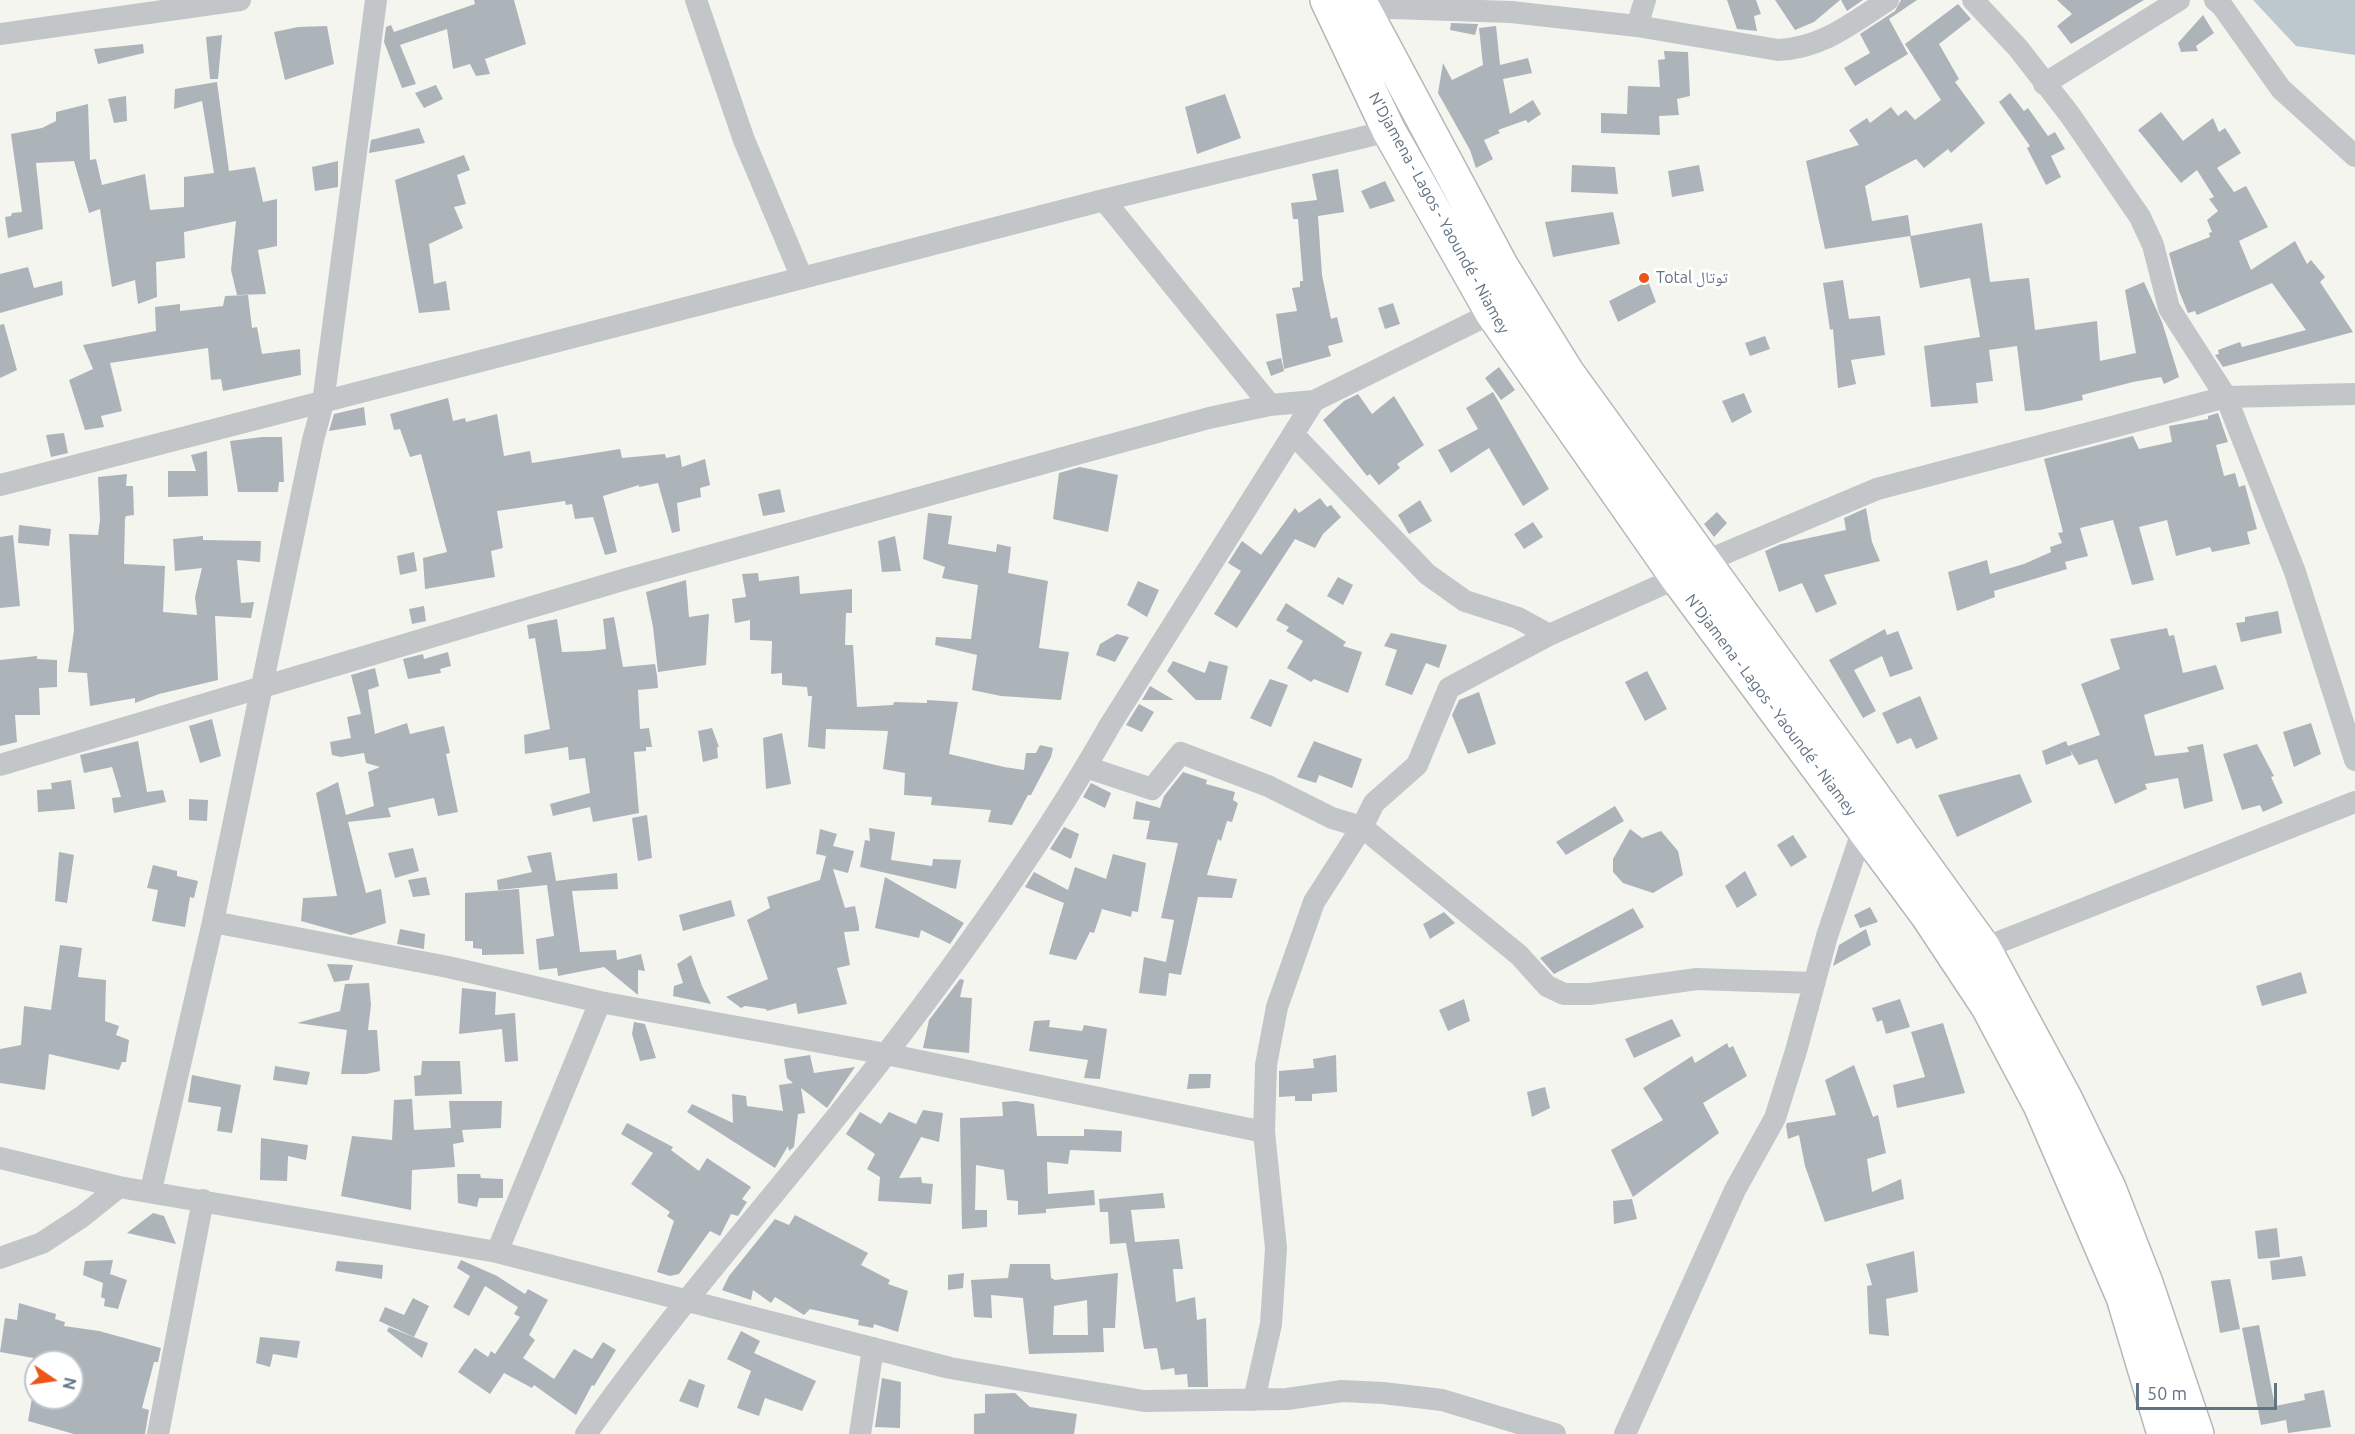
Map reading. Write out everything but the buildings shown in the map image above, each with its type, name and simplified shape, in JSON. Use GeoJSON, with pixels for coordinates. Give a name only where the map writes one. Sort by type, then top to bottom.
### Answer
{"type":"FeatureCollection","features":[{"type":"Feature","properties":{"kind":"highway","name":"N'Djamena - Lagos - Yaoundé - Niamey"},"geometry":{"type":"LineString","coordinates":[[1327,0],[1389,131],[1492,313],[1677,578],[1927,915],[1988,1007],[2040,1105],[2123,1297],[2164,1434]]}},
{"type":"Feature","properties":{"kind":"highway","name":"N'Djamena - Lagos - Yaoundé - Niamey"},"geometry":{"type":"LineString","coordinates":[[1361,3],[1502,267],[1567,372],[1984,948],[2064,1096],[2109,1188],[2146,1283],[2198,1434]]}},
{"type":"Feature","properties":{"kind":"street"},"geometry":{"type":"LineString","coordinates":[[0,34],[240,0]]}},
{"type":"Feature","properties":{"kind":"street"},"geometry":{"type":"LineString","coordinates":[[151,1190],[213,922],[261,686],[323,403],[376,0]]}},
{"type":"Feature","properties":{"kind":"street"},"geometry":{"type":"LineString","coordinates":[[696,0],[744,140],[802,278]]}},
{"type":"Feature","properties":{"kind":"street"},"geometry":{"type":"LineString","coordinates":[[1637,26],[1645,0]]}},
{"type":"Feature","properties":{"kind":"street"},"geometry":{"type":"LineString","coordinates":[[1361,3],[1556,8],[1637,26],[1778,50],[1798,49],[1820,43],[1888,0]]}},
{"type":"Feature","properties":{"kind":"street"},"geometry":{"type":"LineString","coordinates":[[1973,0],[2018,48],[2070,116],[2140,217],[2153,245],[2169,308],[2226,397],[2295,572],[2355,760]]}},
{"type":"Feature","properties":{"kind":"street"},"geometry":{"type":"LineString","coordinates":[[2044,84],[2179,0]]}},
{"type":"Feature","properties":{"kind":"street"},"geometry":{"type":"LineString","coordinates":[[2215,0],[2222,6],[2280,89],[2355,156]]}},
{"type":"Feature","properties":{"kind":"street"},"geometry":{"type":"LineString","coordinates":[[0,485],[1104,200],[1389,131]]}},
{"type":"Feature","properties":{"kind":"street"},"geometry":{"type":"LineString","coordinates":[[1104,200],[1270,405]]}},
{"type":"Feature","properties":{"kind":"street"},"geometry":{"type":"LineString","coordinates":[[0,765],[637,576],[1209,418],[1270,405],[1314,401],[1492,313]]}},
{"type":"Feature","properties":{"kind":"street"},"geometry":{"type":"LineString","coordinates":[[1254,1400],[1271,1324],[1276,1248],[1264,1132],[1266,1065],[1277,1007],[1314,902],[1362,827],[1374,803],[1417,765],[1449,688],[1549,635],[1677,578],[1704,562],[1877,489],[2226,397],[2355,394]]}},
{"type":"Feature","properties":{"kind":"street"},"geometry":{"type":"LineString","coordinates":[[586,1434],[686,1301],[886,1054],[978,931],[1086,767],[1110,725],[1314,401]]}},
{"type":"Feature","properties":{"kind":"street"},"geometry":{"type":"LineString","coordinates":[[1293,434],[1427,574],[1465,601],[1518,618],[1549,635]]}},
{"type":"Feature","properties":{"kind":"street"},"geometry":{"type":"LineString","coordinates":[[1086,767],[1152,789],[1181,753],[1268,786],[1332,818],[1362,827],[1519,955],[1547,986],[1564,994],[1590,994],[1697,980],[1814,983]]}},
{"type":"Feature","properties":{"kind":"street"},"geometry":{"type":"LineString","coordinates":[[1984,948],[2355,802]]}},
{"type":"Feature","properties":{"kind":"street"},"geometry":{"type":"LineString","coordinates":[[1625,1434],[1735,1190],[1775,1118],[1814,983],[1863,829]]}},
{"type":"Feature","properties":{"kind":"street"},"geometry":{"type":"LineString","coordinates":[[213,922],[448,967],[600,1002],[886,1054],[1264,1132]]}},
{"type":"Feature","properties":{"kind":"street"},"geometry":{"type":"LineString","coordinates":[[497,1252],[600,1002]]}},
{"type":"Feature","properties":{"kind":"street"},"geometry":{"type":"LineString","coordinates":[[0,1158],[119,1187],[151,1190],[497,1252],[950,1368],[1144,1401],[1254,1400],[1342,1391],[1383,1393],[1442,1400],[1555,1434]]}},
{"type":"Feature","properties":{"kind":"street"},"geometry":{"type":"LineString","coordinates":[[0,1258],[42,1243],[83,1216],[119,1187]]}},
{"type":"Feature","properties":{"kind":"street"},"geometry":{"type":"LineString","coordinates":[[158,1434],[203,1200]]}},
{"type":"Feature","properties":{"kind":"street"},"geometry":{"type":"LineString","coordinates":[[860,1434],[873,1348]]}},
{"type":"Feature","properties":{"kind":"shaded area"},"geometry":{"type":"Polygon","coordinates":[[[2253,0],[2355,0],[2355,55],[2296,46],[2253,0]]]}},
{"type":"Feature","properties":{"kind":"place","name":"Total توتال"},"geometry":{"type":"Point","coordinates":[1644,278]}}]}
